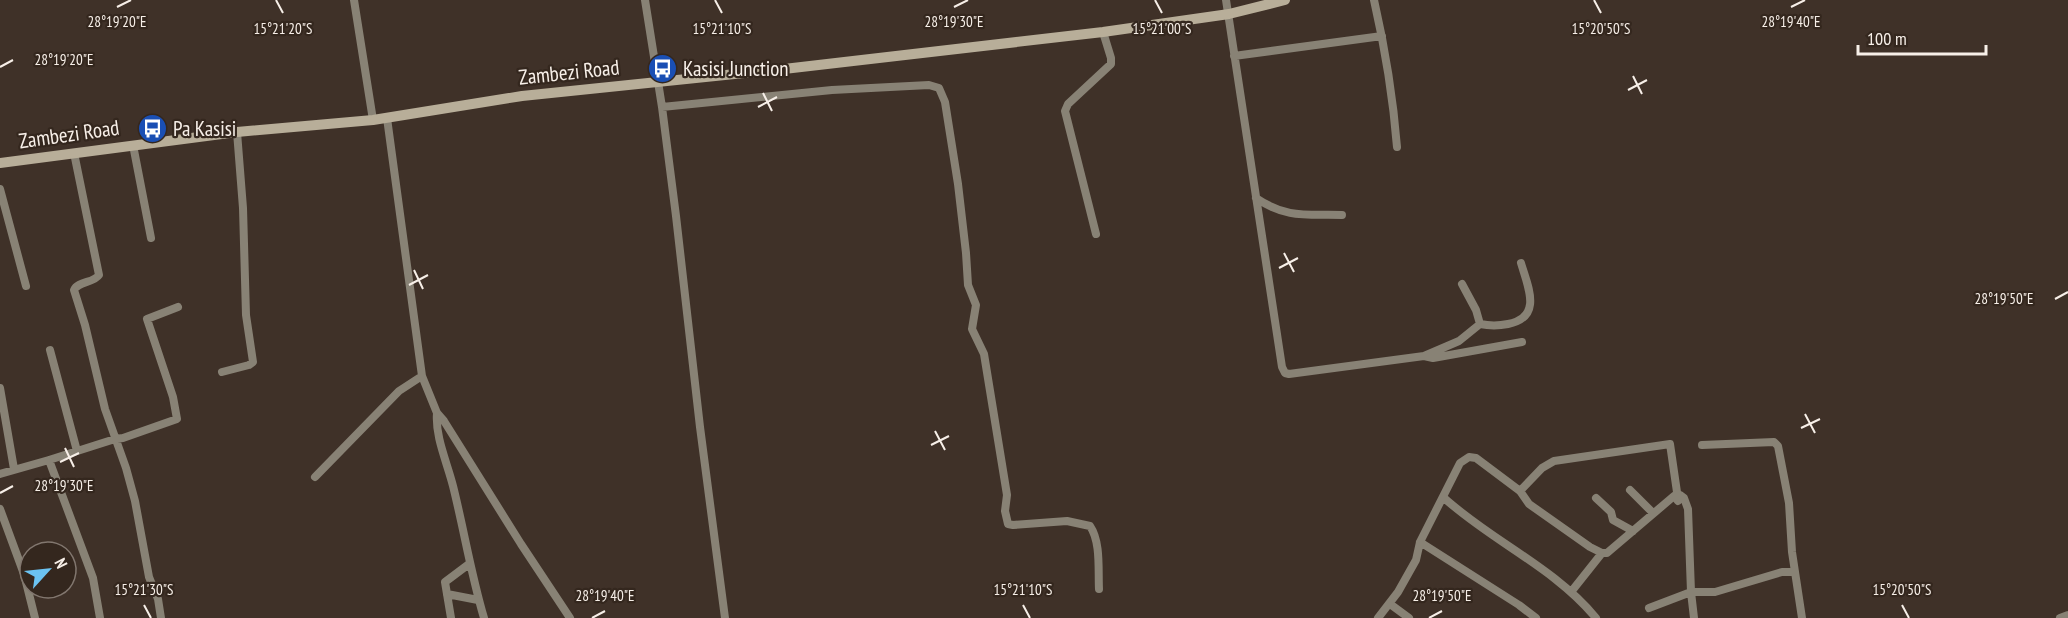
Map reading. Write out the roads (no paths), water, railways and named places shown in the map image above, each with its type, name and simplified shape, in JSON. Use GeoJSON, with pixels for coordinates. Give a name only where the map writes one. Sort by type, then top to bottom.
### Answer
{"type":"FeatureCollection","features":[{"type":"Feature","properties":{"kind":"main road","name":"Zambezi Road"},"geometry":{"type":"LineString","coordinates":[[0,163],[237,132],[373,120],[522,96],[657,83],[1103,32],[1228,14],[1285,0]]}},
{"type":"Feature","properties":{"kind":"street"},"geometry":{"type":"LineString","coordinates":[[354,0],[373,120]]}},
{"type":"Feature","properties":{"kind":"street"},"geometry":{"type":"LineString","coordinates":[[645,0],[662,107],[725,618]]}},
{"type":"Feature","properties":{"kind":"street"},"geometry":{"type":"LineString","coordinates":[[1226,0],[1282,367],[1285,373],[1424,356],[1459,341],[1480,324],[1497,327],[1516,323],[1528,314],[1529,289],[1521,262]]}},
{"type":"Feature","properties":{"kind":"street"},"geometry":{"type":"LineString","coordinates":[[1374,0],[1395,119],[1397,147]]}},
{"type":"Feature","properties":{"kind":"street"},"geometry":{"type":"LineString","coordinates":[[1096,234],[1065,111],[1068,104],[1111,64],[1103,32]]}},
{"type":"Feature","properties":{"kind":"street"},"geometry":{"type":"LineString","coordinates":[[1234,56],[1382,36]]}},
{"type":"Feature","properties":{"kind":"street"},"geometry":{"type":"LineString","coordinates":[[662,107],[832,90],[929,85],[939,88],[945,102],[958,184],[968,285],[976,305],[972,329],[984,354],[1007,495],[1005,518],[1008,524],[1013,525],[1067,521],[1090,526],[1097,548],[1099,589]]}},
{"type":"Feature","properties":{"kind":"street"},"geometry":{"type":"LineString","coordinates":[[387,118],[422,376],[437,413],[570,618]]}},
{"type":"Feature","properties":{"kind":"street"},"geometry":{"type":"LineString","coordinates":[[222,372],[253,362],[246,315],[245,242],[237,132]]}},
{"type":"Feature","properties":{"kind":"street"},"geometry":{"type":"LineString","coordinates":[[133,145],[150,238]]}},
{"type":"Feature","properties":{"kind":"street"},"geometry":{"type":"LineString","coordinates":[[74,153],[99,275],[97,279],[76,286],[74,290],[114,439],[122,455],[135,501],[149,577],[158,599],[161,618]]}},
{"type":"Feature","properties":{"kind":"street"},"geometry":{"type":"LineString","coordinates":[[0,189],[26,286]]}},
{"type":"Feature","properties":{"kind":"street"},"geometry":{"type":"LineString","coordinates":[[1256,198],[1293,215],[1342,215]]}},
{"type":"Feature","properties":{"kind":"street"},"geometry":{"type":"LineString","coordinates":[[1462,284],[1476,310],[1480,324]]}},
{"type":"Feature","properties":{"kind":"street"},"geometry":{"type":"LineString","coordinates":[[0,474],[123,438],[177,419],[173,397],[147,319],[178,307]]}},
{"type":"Feature","properties":{"kind":"street"},"geometry":{"type":"LineString","coordinates":[[1424,356],[1433,358],[1522,342]]}},
{"type":"Feature","properties":{"kind":"street"},"geometry":{"type":"LineString","coordinates":[[50,350],[78,451]]}},
{"type":"Feature","properties":{"kind":"street"},"geometry":{"type":"LineString","coordinates":[[315,477],[399,391],[422,376]]}},
{"type":"Feature","properties":{"kind":"street"},"geometry":{"type":"LineString","coordinates":[[0,388],[14,469]]}},
{"type":"Feature","properties":{"kind":"street"},"geometry":{"type":"LineString","coordinates":[[437,413],[439,439],[453,487],[469,564],[484,618]]}},
{"type":"Feature","properties":{"kind":"street"},"geometry":{"type":"LineString","coordinates":[[1702,445],[1774,442],[1778,446],[1788,503],[1802,618]]}},
{"type":"Feature","properties":{"kind":"street"},"geometry":{"type":"LineString","coordinates":[[1520,491],[1542,468],[1554,461],[1670,444],[1678,501]]}},
{"type":"Feature","properties":{"kind":"street"},"geometry":{"type":"LineString","coordinates":[[1378,618],[1390,604],[1416,560],[1420,542],[1460,463],[1469,457],[1476,458],[1520,491],[1529,504],[1602,553],[1607,553],[1674,496],[1678,501]]}},
{"type":"Feature","properties":{"kind":"street"},"geometry":{"type":"LineString","coordinates":[[49,460],[93,578],[100,618]]}},
{"type":"Feature","properties":{"kind":"street"},"geometry":{"type":"LineString","coordinates":[[1630,490],[1653,513]]}},
{"type":"Feature","properties":{"kind":"street"},"geometry":{"type":"LineString","coordinates":[[1678,501],[1680,495],[1684,498],[1688,509],[1691,592],[1695,618]]}},
{"type":"Feature","properties":{"kind":"street"},"geometry":{"type":"LineString","coordinates":[[1443,497],[1464,516],[1571,592],[1596,618]]}},
{"type":"Feature","properties":{"kind":"street"},"geometry":{"type":"LineString","coordinates":[[1596,498],[1611,512],[1613,520],[1633,531]]}},
{"type":"Feature","properties":{"kind":"street"},"geometry":{"type":"LineString","coordinates":[[0,509],[24,574],[35,618]]}},
{"type":"Feature","properties":{"kind":"street"},"geometry":{"type":"LineString","coordinates":[[1420,542],[1519,604],[1536,618]]}},
{"type":"Feature","properties":{"kind":"street"},"geometry":{"type":"LineString","coordinates":[[1571,592],[1602,553]]}},
{"type":"Feature","properties":{"kind":"street"},"geometry":{"type":"LineString","coordinates":[[451,618],[445,582],[469,564]]}},
{"type":"Feature","properties":{"kind":"street"},"geometry":{"type":"LineString","coordinates":[[1649,608],[1691,592],[1715,592],[1782,572],[1795,572]]}},
{"type":"Feature","properties":{"kind":"street"},"geometry":{"type":"LineString","coordinates":[[447,594],[478,600]]}},
{"type":"Feature","properties":{"kind":"street"},"geometry":{"type":"LineString","coordinates":[[1390,604],[1409,618]]}},
{"type":"Feature","properties":{"kind":"street"},"geometry":{"type":"LineString","coordinates":[[2060,618],[2068,615]]}},
{"type":"Feature","properties":{"kind":"place","name":"Kasisi Junction"},"geometry":{"type":"Point","coordinates":[662,68]}},
{"type":"Feature","properties":{"kind":"place","name":"Pa Kasisi"},"geometry":{"type":"Point","coordinates":[152,128]}}]}
